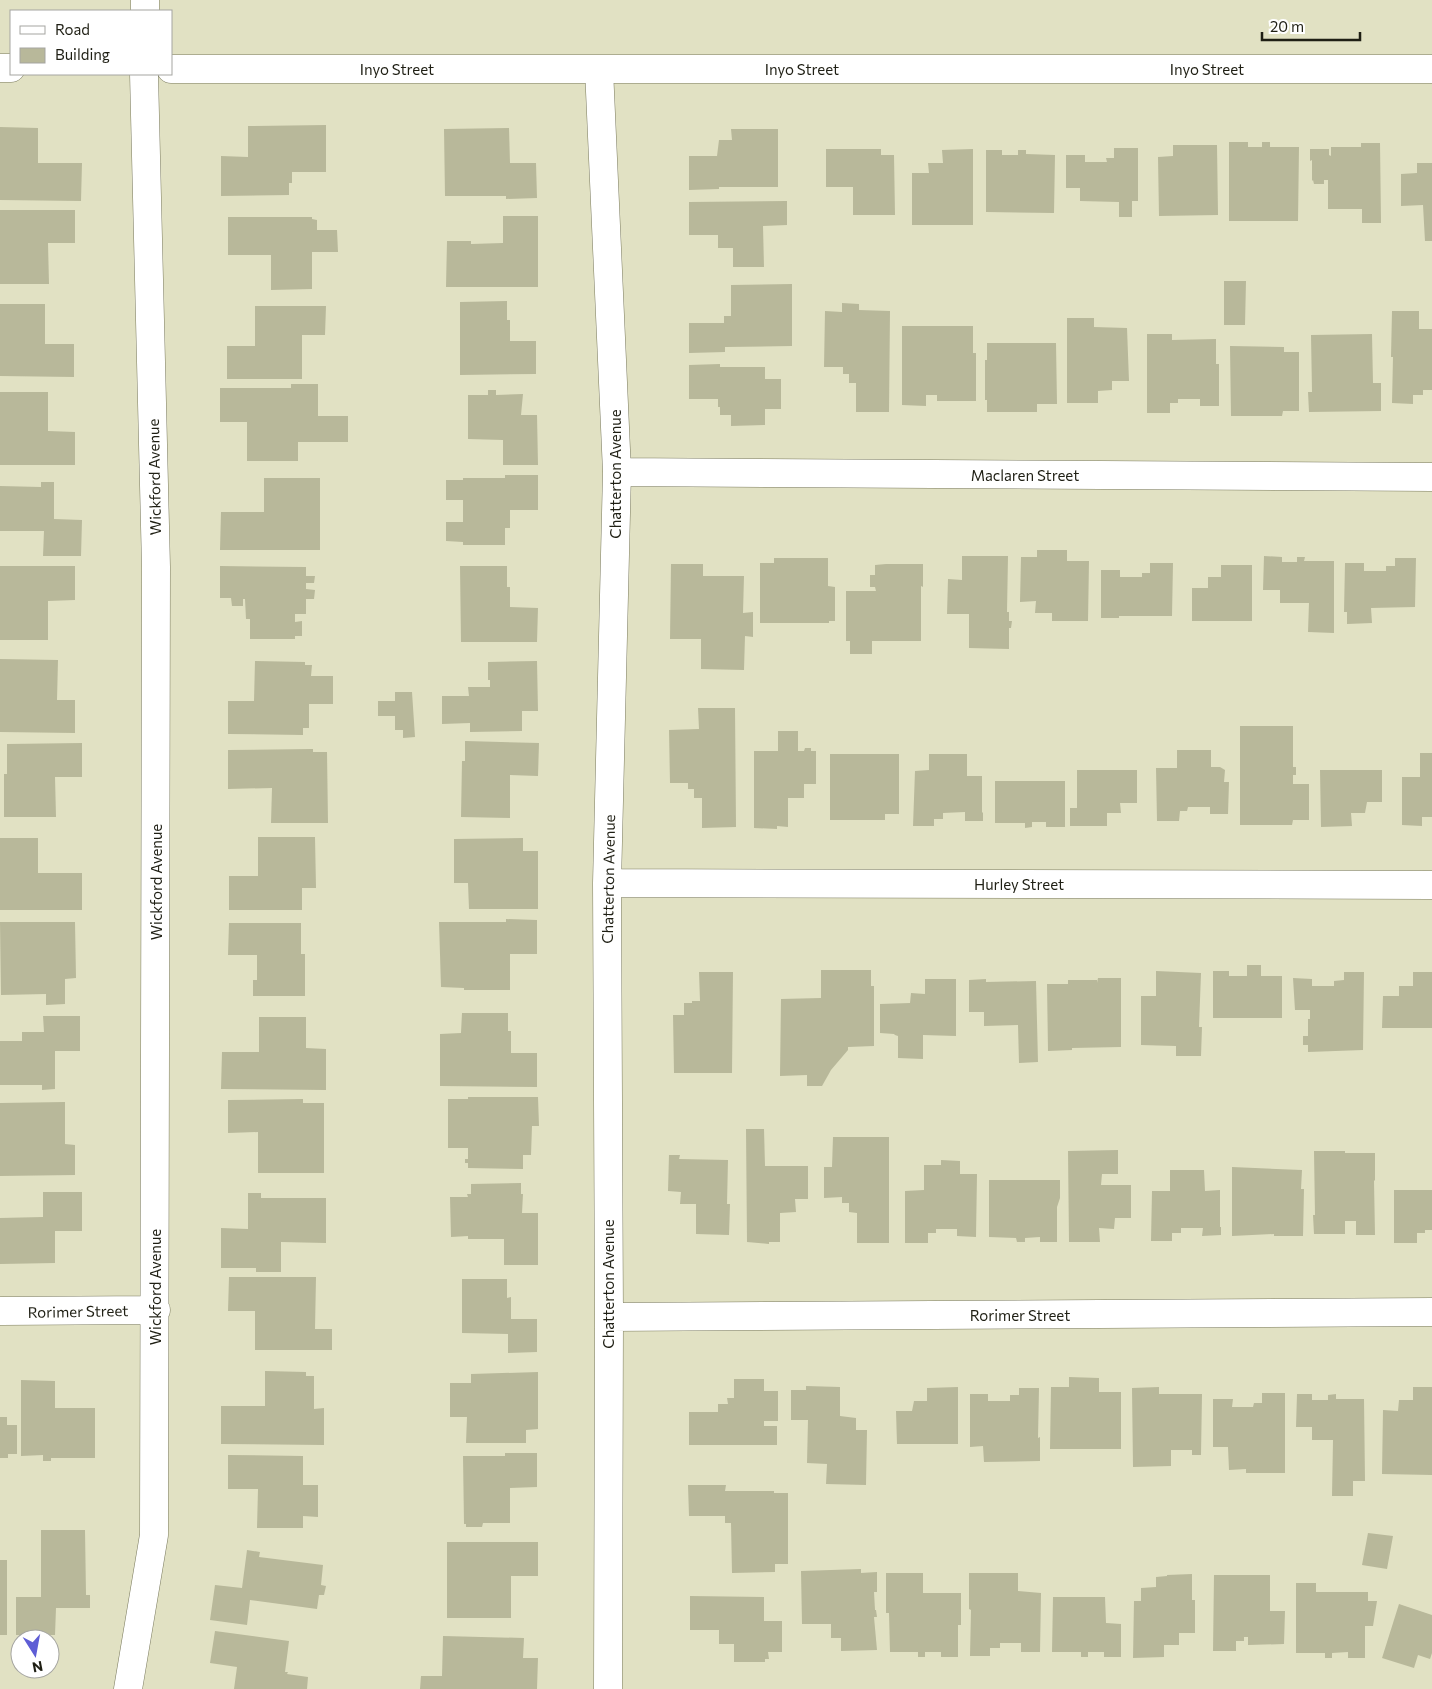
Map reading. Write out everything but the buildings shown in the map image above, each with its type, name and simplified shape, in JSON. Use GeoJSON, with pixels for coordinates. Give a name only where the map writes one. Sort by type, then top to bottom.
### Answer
{"type":"FeatureCollection","features":[{"type":"Feature","properties":{"kind":"street","name":"Inyo Street"},"geometry":{"type":"LineString","coordinates":[[172,69],[1432,69]]}},
{"type":"Feature","properties":{"kind":"street","name":"Chatterton Avenue"},"geometry":{"type":"LineString","coordinates":[[599,69],[617,472],[607,883],[608,1689]]}},
{"type":"Feature","properties":{"kind":"street","name":"Wickford Avenue"},"geometry":{"type":"LineString","coordinates":[[128,1689],[154,1535],[156,1310],[156,568],[144,75]]}},
{"type":"Feature","properties":{"kind":"street","name":"Maclaren Street"},"geometry":{"type":"LineString","coordinates":[[617,472],[1432,477]]}},
{"type":"Feature","properties":{"kind":"street","name":"Hurley Street"},"geometry":{"type":"LineString","coordinates":[[607,883],[1432,885]]}},
{"type":"Feature","properties":{"kind":"street","name":"Rorimer Street"},"geometry":{"type":"LineString","coordinates":[[0,1311],[156,1310]]}},
{"type":"Feature","properties":{"kind":"street","name":"Rorimer Street"},"geometry":{"type":"LineString","coordinates":[[609,1317],[1432,1312]]}}]}
